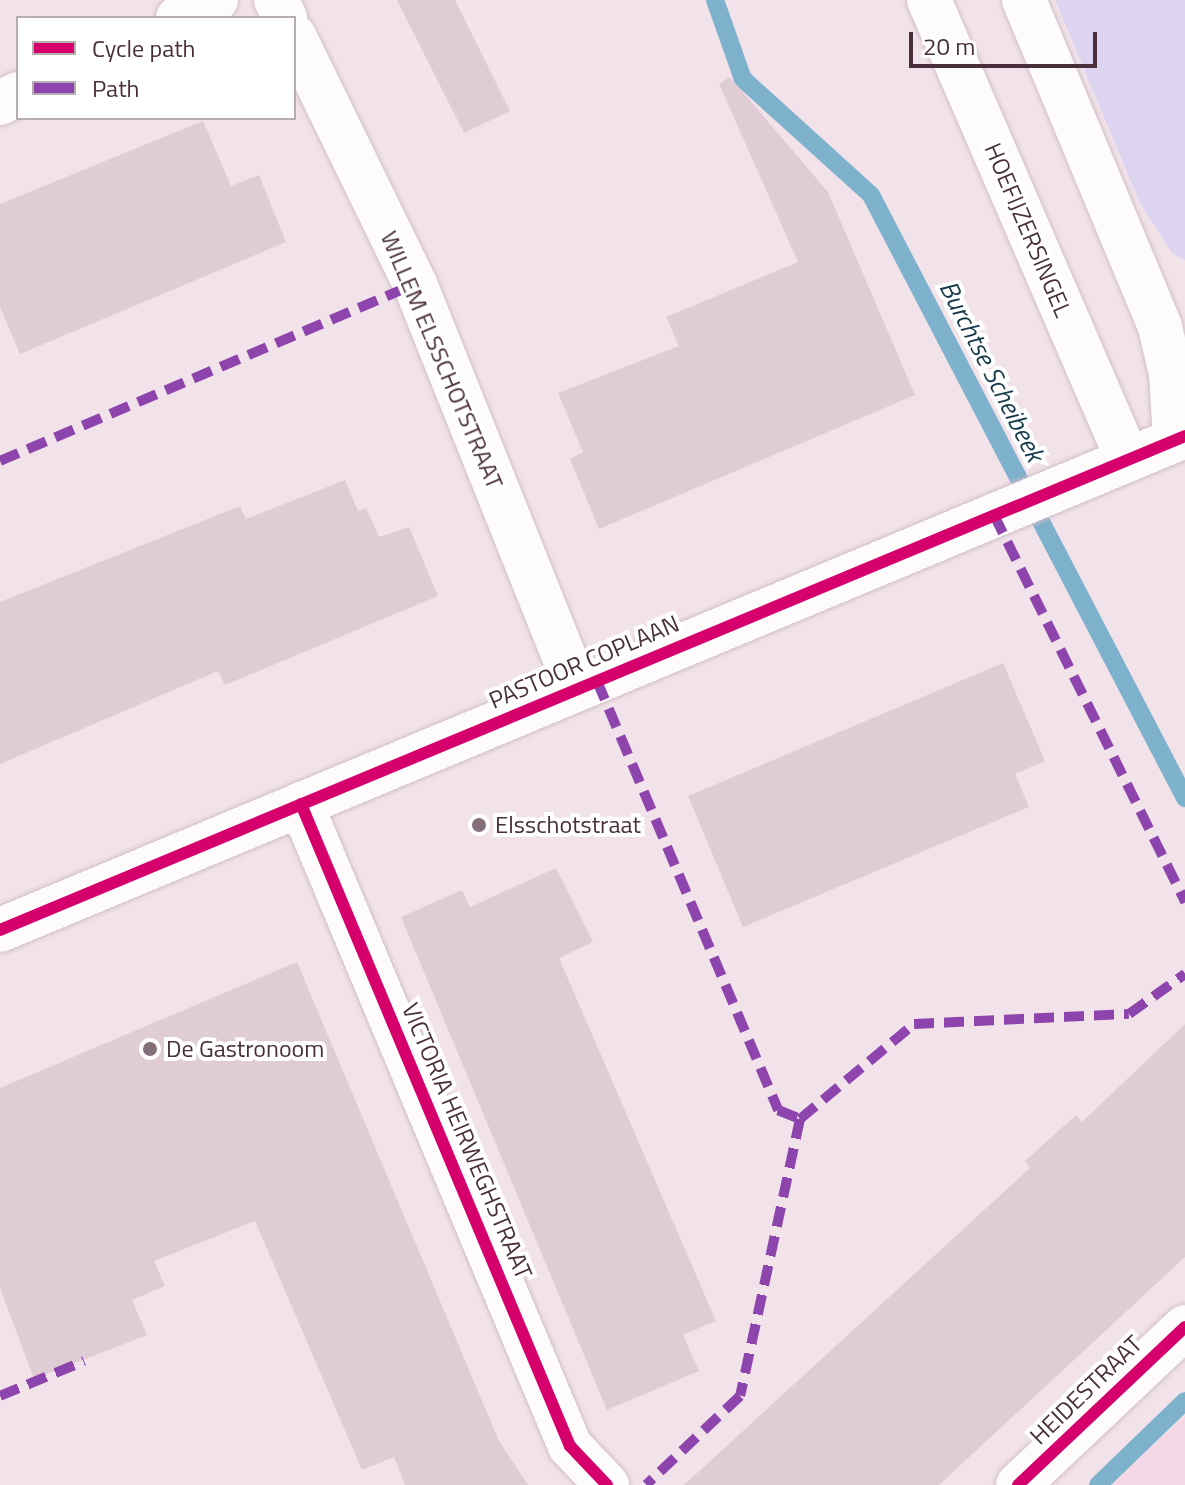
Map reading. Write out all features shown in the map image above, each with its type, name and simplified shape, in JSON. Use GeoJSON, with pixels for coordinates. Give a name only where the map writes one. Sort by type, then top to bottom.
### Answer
{"type":"FeatureCollection","features":[{"type":"Feature","properties":{"kind":"street"},"geometry":{"type":"LineString","coordinates":[[182,16],[216,0]]}},
{"type":"Feature","properties":{"kind":"street","name":"HOEFIJZERSINGEL"},"geometry":{"type":"LineString","coordinates":[[929,0],[1128,460]]}},
{"type":"Feature","properties":{"kind":"street"},"geometry":{"type":"LineString","coordinates":[[1024,0],[1160,327],[1171,374],[1180,438]]}},
{"type":"Feature","properties":{"kind":"street","name":"WILLEM ELSSCHOTSTRAAT"},"geometry":{"type":"LineString","coordinates":[[296,40],[415,284],[577,689]]}},
{"type":"Feature","properties":{"kind":"street"},"geometry":{"type":"LineString","coordinates":[[1136,267],[1185,294]]}},
{"type":"Feature","properties":{"kind":"street","name":"PASTOOR COPLAAN"},"geometry":{"type":"LineString","coordinates":[[0,930],[1180,438]]}},
{"type":"Feature","properties":{"kind":"street","name":"VICTORIA HEIRWEGHSTRAAT"},"geometry":{"type":"LineString","coordinates":[[301,804],[570,1446],[607,1485]]}},
{"type":"Feature","properties":{"kind":"street","name":"HEIDESTRAAT"},"geometry":{"type":"LineString","coordinates":[[1018,1485],[1185,1327]]}},
{"type":"Feature","properties":{"kind":"shaded area"},"geometry":{"type":"Polygon","coordinates":[[[1055,0],[1185,0],[1185,260],[1172,253],[1140,203],[1055,0]]]}},
{"type":"Feature","properties":{"kind":"shaded area"},"geometry":{"type":"Polygon","coordinates":[[[1185,1416],[1185,1485],[1111,1485],[1185,1416]]]}},
{"type":"Feature","properties":{"kind":"building"},"geometry":{"type":"Polygon","coordinates":[[[397,0],[455,0],[510,111],[464,133],[397,0]]]}},
{"type":"Feature","properties":{"kind":"building"},"geometry":{"type":"Polygon","coordinates":[[[730,77],[828,192],[915,395],[599,529],[570,459],[583,452],[558,393],[679,346],[666,317],[798,262],[719,84],[730,77]]]}},
{"type":"Feature","properties":{"kind":"building"},"geometry":{"type":"Polygon","coordinates":[[[203,121],[231,186],[259,175],[286,242],[20,354],[0,307],[0,204],[203,121]]]}},
{"type":"Feature","properties":{"kind":"building"},"geometry":{"type":"Polygon","coordinates":[[[345,480],[358,511],[366,508],[379,537],[409,527],[438,596],[225,685],[218,671],[0,764],[0,602],[240,506],[246,519],[345,480]]]}},
{"type":"Feature","properties":{"kind":"building"},"geometry":{"type":"Polygon","coordinates":[[[1003,663],[1045,761],[1015,774],[1029,807],[743,927],[688,796],[1003,663]]]}},
{"type":"Feature","properties":{"kind":"building"},"geometry":{"type":"Polygon","coordinates":[[[556,868],[593,942],[559,958],[716,1321],[683,1335],[699,1371],[607,1410],[401,917],[462,890],[470,907],[556,868]]]}},
{"type":"Feature","properties":{"kind":"building"},"geometry":{"type":"Polygon","coordinates":[[[297,962],[499,1441],[528,1485],[405,1485],[394,1457],[362,1470],[255,1221],[154,1261],[165,1286],[132,1300],[147,1335],[34,1379],[0,1288],[0,1088],[297,962]]]}},
{"type":"Feature","properties":{"kind":"building"},"geometry":{"type":"Polygon","coordinates":[[[1185,1024],[1185,1257],[939,1485],[684,1485],[1030,1168],[1025,1161],[1076,1115],[1082,1122],[1185,1024]]]}},
{"type":"Feature","properties":{"kind":"waterway","name":"Burchtse Scheibeek"},"geometry":{"type":"LineString","coordinates":[[715,0],[743,79],[871,195],[1185,798]]}},
{"type":"Feature","properties":{"kind":"waterway","name":"Burchtse Scheibeek"},"geometry":{"type":"LineString","coordinates":[[1098,1485],[1185,1401]]}},
{"type":"Feature","properties":{"kind":"marked path"},"geometry":{"type":"LineString","coordinates":[[0,461],[415,284]]}},
{"type":"Feature","properties":{"kind":"marked path"},"geometry":{"type":"LineString","coordinates":[[994,515],[1185,902]]}},
{"type":"Feature","properties":{"kind":"marked path"},"geometry":{"type":"LineString","coordinates":[[597,681],[778,1110],[800,1119],[740,1396],[646,1485]]}},
{"type":"Feature","properties":{"kind":"marked path"},"geometry":{"type":"LineString","coordinates":[[800,1119],[914,1024],[1129,1014],[1185,974]]}},
{"type":"Feature","properties":{"kind":"marked path"},"geometry":{"type":"LineString","coordinates":[[0,1396],[84,1361]]}},
{"type":"Feature","properties":{"kind":"cycle path"},"geometry":{"type":"LineString","coordinates":[[0,930],[1185,436]]}},
{"type":"Feature","properties":{"kind":"cycle path"},"geometry":{"type":"LineString","coordinates":[[301,804],[570,1446],[607,1485]]}},
{"type":"Feature","properties":{"kind":"cycle path"},"geometry":{"type":"LineString","coordinates":[[1018,1485],[1185,1327]]}},
{"type":"Feature","properties":{"kind":"place","name":"Elsschotstraat"},"geometry":{"type":"Point","coordinates":[479,825]}},
{"type":"Feature","properties":{"kind":"place","name":"De Gastronoom"},"geometry":{"type":"Point","coordinates":[150,1049]}}]}
